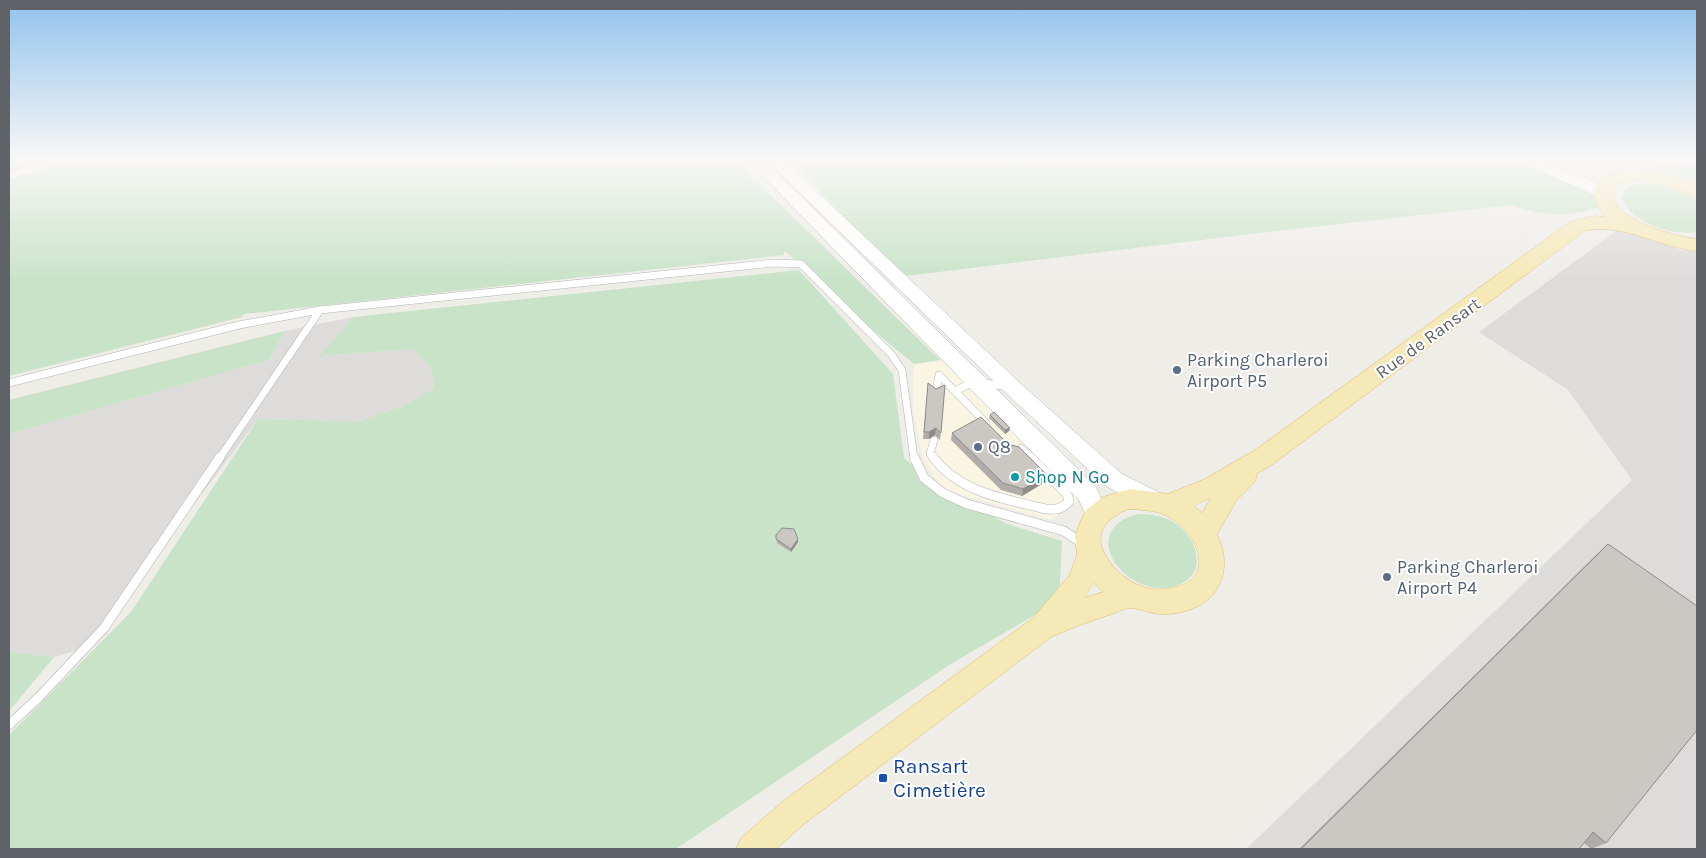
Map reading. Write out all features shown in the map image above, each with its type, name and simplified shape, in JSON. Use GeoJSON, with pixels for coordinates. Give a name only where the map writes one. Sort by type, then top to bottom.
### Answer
{"type":"FeatureCollection","features":[{"type":"Feature","properties":{"kind":"main road","name":"Rue de Ransart"},"geometry":{"type":"LineString","coordinates":[[1160,502],[1214,486],[1264,458],[1577,226],[1603,200]]}},
{"type":"Feature","properties":{"kind":"main road","name":"Rue de Ransart"},"geometry":{"type":"LineString","coordinates":[[1605,200],[1633,227],[1668,241],[1697,245]]}},
{"type":"Feature","properties":{"kind":"main road","name":"Rue de Ransart"},"geometry":{"type":"LineString","coordinates":[[1204,533],[1227,494],[1264,458]]}},
{"type":"Feature","properties":{"kind":"main road"},"geometry":{"type":"LineString","coordinates":[[752,849],[793,813],[1041,628],[1080,583],[1089,551],[1089,529],[1097,515],[1112,504],[1130,499],[1160,502],[1190,518],[1204,533],[1212,551],[1213,568],[1206,584],[1192,597],[1174,603],[1152,603],[1130,596],[1112,586],[1099,572],[1089,551]]}},
{"type":"Feature","properties":{"kind":"main road"},"geometry":{"type":"LineString","coordinates":[[1041,628],[1070,615],[1130,596]]}},
{"type":"Feature","properties":{"kind":"street"},"geometry":{"type":"LineString","coordinates":[[795,200],[1088,494],[1097,515]]}},
{"type":"Feature","properties":{"kind":"street"},"geometry":{"type":"LineString","coordinates":[[816,200],[1013,388],[1114,480],[1160,502]]}},
{"type":"Feature","properties":{"kind":"lane"},"geometry":{"type":"LineString","coordinates":[[9,382],[240,325],[320,310],[773,263],[801,264],[891,354],[902,370],[914,458],[924,478],[943,493],[967,504],[1064,531],[1089,551]]}},
{"type":"Feature","properties":{"kind":"lane"},"geometry":{"type":"LineString","coordinates":[[9,725],[39,697],[104,628],[320,310]]}},
{"type":"Feature","properties":{"kind":"lane"},"geometry":{"type":"LineString","coordinates":[[936,391],[939,375],[989,426]]}},
{"type":"Feature","properties":{"kind":"lane"},"geometry":{"type":"LineString","coordinates":[[955,391],[974,381],[1013,388]]}},
{"type":"Feature","properties":{"kind":"lane"},"geometry":{"type":"LineString","coordinates":[[934,440],[930,454],[944,472],[959,483],[1046,509],[1056,510],[1065,506],[1069,501],[1067,494],[1021,448]]}},
{"type":"Feature","properties":{"kind":"lane"},"geometry":{"type":"LineString","coordinates":[[1010,448],[1045,451]]}},
{"type":"Feature","properties":{"kind":"shaded area"},"geometry":{"type":"Polygon","coordinates":[[[1623,226],[1679,250],[1697,251],[1697,849],[1246,849],[1632,480],[1568,390],[1479,332],[1623,226]]]}},
{"type":"Feature","properties":{"kind":"shaded area"},"geometry":{"type":"Polygon","coordinates":[[[353,317],[321,356],[413,349],[431,368],[434,388],[401,407],[360,421],[258,419],[86,648],[54,657],[9,652],[9,434],[269,360],[285,331],[353,317]]]}},
{"type":"Feature","properties":{"kind":"shaded area"},"geometry":{"type":"Polygon","coordinates":[[[953,360],[1088,494],[1050,520],[942,489],[922,456],[913,411],[914,364],[953,360]]]}},
{"type":"Feature","properties":{"kind":"green space"},"geometry":{"type":"Polygon","coordinates":[[[9,200],[776,200],[940,360],[914,364],[841,304],[801,264],[784,251],[784,255],[244,314],[242,317],[9,376],[9,200]]]}},
{"type":"Feature","properties":{"kind":"green space"},"geometry":{"type":"Polygon","coordinates":[[[828,200],[1602,200],[1607,204],[1581,211],[1559,214],[1537,212],[1512,205],[1267,232],[897,277],[828,200]]]}},
{"type":"Feature","properties":{"kind":"green space"},"geometry":{"type":"Polygon","coordinates":[[[1623,200],[1697,200],[1697,232],[1687,233],[1666,230],[1644,221],[1627,208],[1623,200]]]}},
{"type":"Feature","properties":{"kind":"green space"},"geometry":{"type":"Polygon","coordinates":[[[799,270],[893,374],[904,458],[942,489],[1007,524],[1062,541],[1059,601],[949,665],[676,849],[9,849],[9,735],[131,612],[258,419],[360,421],[401,407],[434,388],[431,368],[413,349],[320,356],[353,317],[799,270]]]}},
{"type":"Feature","properties":{"kind":"green space"},"geometry":{"type":"Polygon","coordinates":[[[285,331],[269,360],[9,434],[9,400],[285,331]]]}},
{"type":"Feature","properties":{"kind":"green space"},"geometry":{"type":"Polygon","coordinates":[[[1137,514],[1166,518],[1186,533],[1196,552],[1197,562],[1194,571],[1188,579],[1178,585],[1160,588],[1142,584],[1127,576],[1116,563],[1109,549],[1110,535],[1118,523],[1137,514]]]}},
{"type":"Feature","properties":{"kind":"green space"},"geometry":{"type":"Polygon","coordinates":[[[9,652],[54,657],[9,711],[9,652]]]}},
{"type":"Feature","properties":{"kind":"building"},"geometry":{"type":"Polygon","coordinates":[[[928,383],[936,389],[945,385],[941,433],[936,428],[929,432],[924,432],[928,383]]]}},
{"type":"Feature","properties":{"kind":"building"},"geometry":{"type":"Polygon","coordinates":[[[994,412],[1010,428],[1005,430],[990,415],[994,412]]]}},
{"type":"Feature","properties":{"kind":"building"},"geometry":{"type":"Polygon","coordinates":[[[981,417],[1008,444],[1019,447],[1047,475],[1023,489],[1003,483],[952,433],[981,417]]]}},
{"type":"Feature","properties":{"kind":"building"},"geometry":{"type":"Polygon","coordinates":[[[782,528],[794,529],[798,539],[791,549],[776,539],[776,535],[782,528]]]}},
{"type":"Feature","properties":{"kind":"building"},"geometry":{"type":"Polygon","coordinates":[[[1608,544],[1697,606],[1697,730],[1606,843],[1593,832],[1579,849],[1301,849],[1608,544]]]}},
{"type":"Feature","properties":{"kind":"place","name":"Parking Charleroi Airport P5"},"geometry":{"type":"Point","coordinates":[1177,370]}},
{"type":"Feature","properties":{"kind":"place","name":"Q8"},"geometry":{"type":"Point","coordinates":[978,447]}},
{"type":"Feature","properties":{"kind":"place","name":"Shop N Go"},"geometry":{"type":"Point","coordinates":[1015,477]}},
{"type":"Feature","properties":{"kind":"place","name":"Parking Charleroi Airport P4"},"geometry":{"type":"Point","coordinates":[1387,577]}},
{"type":"Feature","properties":{"kind":"place","name":"Ransart Cimetière"},"geometry":{"type":"Point","coordinates":[883,778]}}]}
